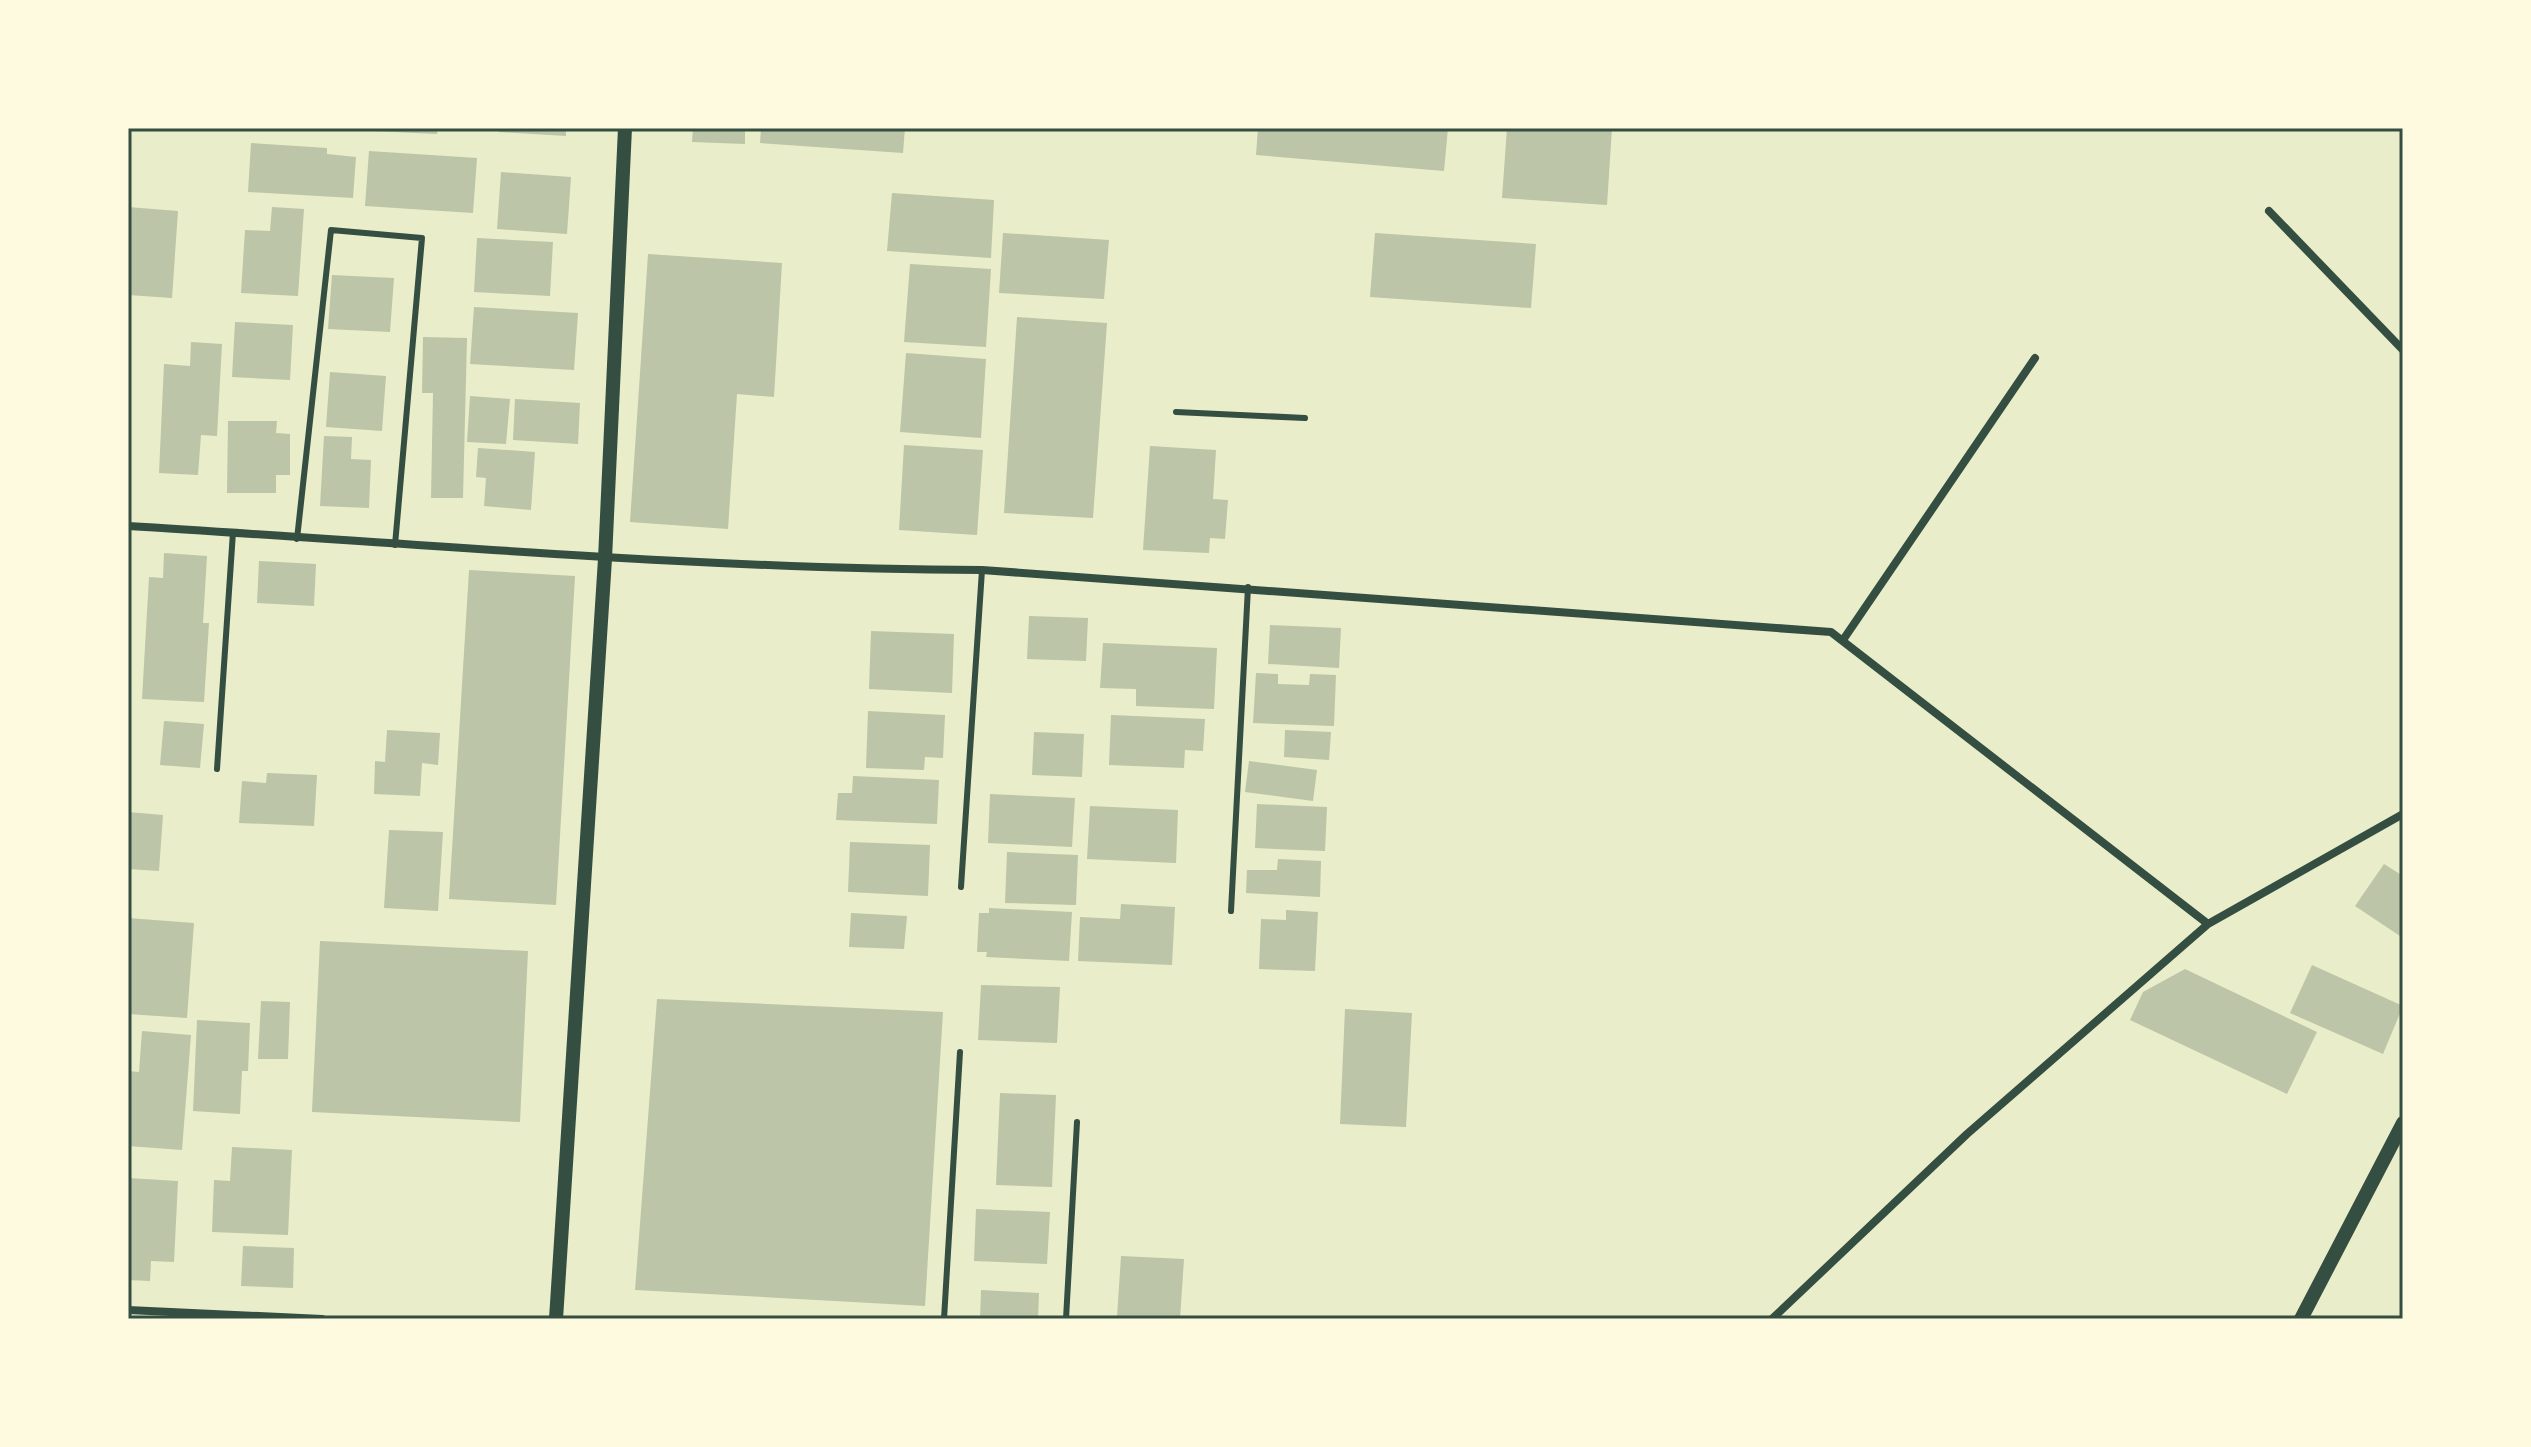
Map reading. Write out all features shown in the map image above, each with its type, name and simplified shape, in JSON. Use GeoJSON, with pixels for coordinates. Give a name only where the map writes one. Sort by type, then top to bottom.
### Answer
{"type":"FeatureCollection","features":[{"type":"Feature","properties":{"kind":"street"},"geometry":{"type":"LineString","coordinates":[[556,1319],[605,559],[625,128]]}},
{"type":"Feature","properties":{"kind":"street"},"geometry":{"type":"LineString","coordinates":[[2269,211],[2403,350]]}},
{"type":"Feature","properties":{"kind":"street"},"geometry":{"type":"LineString","coordinates":[[1843,640],[2035,358]]}},
{"type":"Feature","properties":{"kind":"street"},"geometry":{"type":"LineString","coordinates":[[128,526],[605,559],[852,570],[982,570],[1248,587],[1831,632],[2208,924]]}},
{"type":"Feature","properties":{"kind":"street"},"geometry":{"type":"LineString","coordinates":[[1772,1319],[1967,1134],[2208,924],[2403,814]]}},
{"type":"Feature","properties":{"kind":"street"},"geometry":{"type":"LineString","coordinates":[[2301,1319],[2403,1123]]}},
{"type":"Feature","properties":{"kind":"street"},"geometry":{"type":"LineString","coordinates":[[128,1310],[322,1319]]}},
{"type":"Feature","properties":{"kind":"lane"},"geometry":{"type":"LineString","coordinates":[[297,539],[331,230],[422,238],[395,545]]}},
{"type":"Feature","properties":{"kind":"lane"},"geometry":{"type":"LineString","coordinates":[[1176,412],[1305,418]]}},
{"type":"Feature","properties":{"kind":"lane"},"geometry":{"type":"LineString","coordinates":[[217,769],[233,532]]}},
{"type":"Feature","properties":{"kind":"lane"},"geometry":{"type":"LineString","coordinates":[[961,887],[982,570]]}},
{"type":"Feature","properties":{"kind":"lane"},"geometry":{"type":"LineString","coordinates":[[1231,911],[1248,587]]}},
{"type":"Feature","properties":{"kind":"lane"},"geometry":{"type":"LineString","coordinates":[[944,1319],[960,1052]]}},
{"type":"Feature","properties":{"kind":"lane"},"geometry":{"type":"LineString","coordinates":[[1066,1319],[1077,1122]]}},
{"type":"Feature","properties":{"kind":"building"},"geometry":{"type":"Polygon","coordinates":[[[372,128],[438,128],[437,134],[372,131],[372,128]]]}},
{"type":"Feature","properties":{"kind":"building"},"geometry":{"type":"Polygon","coordinates":[[[499,128],[566,128],[566,136],[499,132],[499,128]]]}},
{"type":"Feature","properties":{"kind":"building"},"geometry":{"type":"Polygon","coordinates":[[[693,128],[745,128],[745,144],[692,142],[693,128]]]}},
{"type":"Feature","properties":{"kind":"building"},"geometry":{"type":"Polygon","coordinates":[[[761,128],[905,128],[903,153],[760,143],[761,128]]]}},
{"type":"Feature","properties":{"kind":"building"},"geometry":{"type":"Polygon","coordinates":[[[1258,128],[1448,128],[1444,171],[1256,155],[1258,128]]]}},
{"type":"Feature","properties":{"kind":"building"},"geometry":{"type":"Polygon","coordinates":[[[1507,128],[1612,128],[1607,205],[1502,198],[1507,128]]]}},
{"type":"Feature","properties":{"kind":"building"},"geometry":{"type":"Polygon","coordinates":[[[251,143],[327,148],[327,154],[356,157],[353,198],[248,192],[251,143]]]}},
{"type":"Feature","properties":{"kind":"building"},"geometry":{"type":"Polygon","coordinates":[[[369,151],[477,158],[473,213],[365,206],[369,151]]]}},
{"type":"Feature","properties":{"kind":"building"},"geometry":{"type":"Polygon","coordinates":[[[501,172],[571,177],[567,234],[497,229],[501,172]]]}},
{"type":"Feature","properties":{"kind":"building"},"geometry":{"type":"Polygon","coordinates":[[[892,193],[994,200],[991,258],[887,251],[892,193]]]}},
{"type":"Feature","properties":{"kind":"building"},"geometry":{"type":"Polygon","coordinates":[[[128,207],[178,211],[172,298],[128,295],[128,207]]]}},
{"type":"Feature","properties":{"kind":"building"},"geometry":{"type":"Polygon","coordinates":[[[272,207],[304,209],[298,296],[241,293],[245,230],[270,231],[272,207]]]}},
{"type":"Feature","properties":{"kind":"building"},"geometry":{"type":"Polygon","coordinates":[[[1003,233],[1109,240],[1104,299],[999,293],[1003,233]]]}},
{"type":"Feature","properties":{"kind":"building"},"geometry":{"type":"Polygon","coordinates":[[[1375,233],[1536,244],[1531,308],[1370,297],[1375,233]]]}},
{"type":"Feature","properties":{"kind":"building"},"geometry":{"type":"Polygon","coordinates":[[[477,238],[553,242],[550,296],[474,292],[477,238]]]}},
{"type":"Feature","properties":{"kind":"building"},"geometry":{"type":"Polygon","coordinates":[[[648,254],[782,263],[774,397],[737,394],[728,529],[630,522],[648,254]]]}},
{"type":"Feature","properties":{"kind":"building"},"geometry":{"type":"Polygon","coordinates":[[[910,264],[991,269],[986,347],[904,342],[910,264]]]}},
{"type":"Feature","properties":{"kind":"building"},"geometry":{"type":"Polygon","coordinates":[[[332,275],[394,278],[390,332],[328,329],[332,275]]]}},
{"type":"Feature","properties":{"kind":"building"},"geometry":{"type":"Polygon","coordinates":[[[474,307],[578,313],[574,370],[470,364],[474,307]]]}},
{"type":"Feature","properties":{"kind":"building"},"geometry":{"type":"Polygon","coordinates":[[[1017,317],[1107,323],[1093,518],[1004,513],[1017,317]]]}},
{"type":"Feature","properties":{"kind":"building"},"geometry":{"type":"Polygon","coordinates":[[[235,322],[293,325],[290,380],[232,377],[235,322]]]}},
{"type":"Feature","properties":{"kind":"building"},"geometry":{"type":"Polygon","coordinates":[[[423,337],[467,338],[463,498],[431,498],[433,393],[422,393],[423,337]]]}},
{"type":"Feature","properties":{"kind":"building"},"geometry":{"type":"Polygon","coordinates":[[[191,342],[222,344],[217,436],[201,435],[198,475],[159,473],[164,364],[190,366],[191,342]]]}},
{"type":"Feature","properties":{"kind":"building"},"geometry":{"type":"Polygon","coordinates":[[[906,353],[986,359],[981,438],[900,432],[906,353]]]}},
{"type":"Feature","properties":{"kind":"building"},"geometry":{"type":"Polygon","coordinates":[[[330,372],[386,376],[382,431],[326,427],[330,372]]]}},
{"type":"Feature","properties":{"kind":"building"},"geometry":{"type":"Polygon","coordinates":[[[470,396],[510,399],[506,444],[467,442],[470,396]]]}},
{"type":"Feature","properties":{"kind":"building"},"geometry":{"type":"Polygon","coordinates":[[[515,399],[580,403],[578,444],[513,440],[515,399]]]}},
{"type":"Feature","properties":{"kind":"building"},"geometry":{"type":"Polygon","coordinates":[[[228,421],[277,421],[276,433],[290,434],[290,475],[276,475],[276,493],[227,493],[228,421]]]}},
{"type":"Feature","properties":{"kind":"building"},"geometry":{"type":"Polygon","coordinates":[[[324,436],[352,437],[351,459],[371,460],[369,508],[320,506],[324,436]]]}},
{"type":"Feature","properties":{"kind":"building"},"geometry":{"type":"Polygon","coordinates":[[[904,445],[983,450],[977,535],[899,530],[904,445]]]}},
{"type":"Feature","properties":{"kind":"building"},"geometry":{"type":"Polygon","coordinates":[[[1150,446],[1216,450],[1213,499],[1228,500],[1225,539],[1210,538],[1209,553],[1143,550],[1150,446]]]}},
{"type":"Feature","properties":{"kind":"building"},"geometry":{"type":"Polygon","coordinates":[[[478,448],[535,452],[531,510],[484,506],[486,478],[476,477],[478,448]]]}},
{"type":"Feature","properties":{"kind":"building"},"geometry":{"type":"Polygon","coordinates":[[[164,553],[207,556],[203,623],[209,623],[204,702],[142,699],[149,577],[163,578],[164,553]]]}},
{"type":"Feature","properties":{"kind":"building"},"geometry":{"type":"Polygon","coordinates":[[[259,561],[316,564],[314,606],[257,603],[259,561]]]}},
{"type":"Feature","properties":{"kind":"building"},"geometry":{"type":"Polygon","coordinates":[[[469,570],[575,576],[556,905],[449,899],[469,570]]]}},
{"type":"Feature","properties":{"kind":"building"},"geometry":{"type":"Polygon","coordinates":[[[1029,616],[1088,618],[1086,661],[1027,659],[1029,616]]]}},
{"type":"Feature","properties":{"kind":"building"},"geometry":{"type":"Polygon","coordinates":[[[1270,625],[1341,628],[1339,668],[1268,664],[1270,625]]]}},
{"type":"Feature","properties":{"kind":"building"},"geometry":{"type":"Polygon","coordinates":[[[871,631],[954,634],[952,693],[869,689],[871,631]]]}},
{"type":"Feature","properties":{"kind":"building"},"geometry":{"type":"Polygon","coordinates":[[[1103,643],[1217,648],[1214,709],[1136,706],[1136,689],[1100,688],[1103,643]]]}},
{"type":"Feature","properties":{"kind":"building"},"geometry":{"type":"Polygon","coordinates":[[[1256,673],[1278,674],[1278,684],[1309,685],[1310,674],[1336,675],[1334,726],[1253,723],[1256,673]]]}},
{"type":"Feature","properties":{"kind":"building"},"geometry":{"type":"Polygon","coordinates":[[[868,711],[945,715],[943,758],[925,757],[924,770],[866,768],[868,711]]]}},
{"type":"Feature","properties":{"kind":"building"},"geometry":{"type":"Polygon","coordinates":[[[1111,715],[1205,719],[1203,751],[1185,750],[1184,768],[1109,765],[1111,715]]]}},
{"type":"Feature","properties":{"kind":"building"},"geometry":{"type":"Polygon","coordinates":[[[164,721],[204,724],[200,768],[160,765],[164,721]]]}},
{"type":"Feature","properties":{"kind":"building"},"geometry":{"type":"Polygon","coordinates":[[[387,730],[440,733],[438,765],[422,763],[420,796],[374,794],[375,761],[385,762],[387,730]]]}},
{"type":"Feature","properties":{"kind":"building"},"geometry":{"type":"Polygon","coordinates":[[[1285,730],[1331,732],[1329,760],[1284,757],[1285,730]]]}},
{"type":"Feature","properties":{"kind":"building"},"geometry":{"type":"Polygon","coordinates":[[[1034,732],[1084,734],[1082,777],[1032,775],[1034,732]]]}},
{"type":"Feature","properties":{"kind":"building"},"geometry":{"type":"Polygon","coordinates":[[[1249,761],[1317,770],[1313,801],[1245,792],[1249,761]]]}},
{"type":"Feature","properties":{"kind":"building"},"geometry":{"type":"Polygon","coordinates":[[[267,773],[317,775],[314,826],[239,823],[242,781],[266,783],[267,773]]]}},
{"type":"Feature","properties":{"kind":"building"},"geometry":{"type":"Polygon","coordinates":[[[853,776],[939,780],[937,824],[836,820],[838,793],[852,793],[853,776]]]}},
{"type":"Feature","properties":{"kind":"building"},"geometry":{"type":"Polygon","coordinates":[[[990,794],[1075,798],[1072,847],[988,843],[990,794]]]}},
{"type":"Feature","properties":{"kind":"building"},"geometry":{"type":"Polygon","coordinates":[[[1257,804],[1327,807],[1325,851],[1255,848],[1257,804]]]}},
{"type":"Feature","properties":{"kind":"building"},"geometry":{"type":"Polygon","coordinates":[[[1090,806],[1178,810],[1176,863],[1087,859],[1090,806]]]}},
{"type":"Feature","properties":{"kind":"building"},"geometry":{"type":"Polygon","coordinates":[[[128,812],[163,815],[159,871],[128,869],[128,812]]]}},
{"type":"Feature","properties":{"kind":"building"},"geometry":{"type":"Polygon","coordinates":[[[389,830],[443,832],[438,911],[384,908],[389,830]]]}},
{"type":"Feature","properties":{"kind":"building"},"geometry":{"type":"Polygon","coordinates":[[[850,842],[930,845],[928,896],[848,892],[850,842]]]}},
{"type":"Feature","properties":{"kind":"building"},"geometry":{"type":"Polygon","coordinates":[[[1007,852],[1078,855],[1076,905],[1005,903],[1007,852]]]}},
{"type":"Feature","properties":{"kind":"building"},"geometry":{"type":"Polygon","coordinates":[[[1278,859],[1321,861],[1320,897],[1246,893],[1247,870],[1277,870],[1278,859]]]}},
{"type":"Feature","properties":{"kind":"building"},"geometry":{"type":"Polygon","coordinates":[[[2384,864],[2403,876],[2403,938],[2355,906],[2384,864]]]}},
{"type":"Feature","properties":{"kind":"building"},"geometry":{"type":"Polygon","coordinates":[[[1121,904],[1175,907],[1172,965],[1078,961],[1080,917],[1120,919],[1121,904]]]}},
{"type":"Feature","properties":{"kind":"building"},"geometry":{"type":"Polygon","coordinates":[[[989,908],[1072,912],[1069,961],[986,957],[987,952],[977,952],[979,913],[989,913],[989,908]]]}},
{"type":"Feature","properties":{"kind":"building"},"geometry":{"type":"Polygon","coordinates":[[[1286,910],[1318,912],[1315,971],[1259,969],[1261,919],[1286,920],[1286,910]]]}},
{"type":"Feature","properties":{"kind":"building"},"geometry":{"type":"Polygon","coordinates":[[[851,913],[907,916],[904,949],[849,947],[851,913]]]}},
{"type":"Feature","properties":{"kind":"building"},"geometry":{"type":"Polygon","coordinates":[[[128,918],[194,923],[187,1018],[128,1014],[128,918]]]}},
{"type":"Feature","properties":{"kind":"building"},"geometry":{"type":"Polygon","coordinates":[[[320,941],[528,951],[520,1122],[312,1112],[320,941]]]}},
{"type":"Feature","properties":{"kind":"building"},"geometry":{"type":"Polygon","coordinates":[[[2312,965],[2403,1006],[2383,1054],[2290,1013],[2312,965]]]}},
{"type":"Feature","properties":{"kind":"building"},"geometry":{"type":"Polygon","coordinates":[[[2185,969],[2317,1032],[2287,1094],[2130,1020],[2143,992],[2185,969]]]}},
{"type":"Feature","properties":{"kind":"building"},"geometry":{"type":"Polygon","coordinates":[[[981,985],[1060,987],[1057,1043],[978,1040],[981,985]]]}},
{"type":"Feature","properties":{"kind":"building"},"geometry":{"type":"Polygon","coordinates":[[[657,999],[943,1012],[925,1306],[635,1290],[657,999]]]}},
{"type":"Feature","properties":{"kind":"building"},"geometry":{"type":"Polygon","coordinates":[[[261,1001],[290,1002],[288,1059],[258,1059],[261,1001]]]}},
{"type":"Feature","properties":{"kind":"building"},"geometry":{"type":"Polygon","coordinates":[[[1345,1009],[1412,1013],[1406,1127],[1340,1124],[1345,1009]]]}},
{"type":"Feature","properties":{"kind":"building"},"geometry":{"type":"Polygon","coordinates":[[[197,1020],[250,1023],[248,1071],[242,1071],[240,1114],[193,1111],[197,1020]]]}},
{"type":"Feature","properties":{"kind":"building"},"geometry":{"type":"Polygon","coordinates":[[[142,1031],[191,1035],[182,1150],[128,1146],[128,1071],[139,1072],[142,1031]]]}},
{"type":"Feature","properties":{"kind":"building"},"geometry":{"type":"Polygon","coordinates":[[[1000,1093],[1056,1095],[1052,1187],[996,1185],[1000,1093]]]}},
{"type":"Feature","properties":{"kind":"building"},"geometry":{"type":"Polygon","coordinates":[[[232,1147],[292,1150],[288,1235],[212,1232],[214,1180],[230,1181],[232,1147]]]}},
{"type":"Feature","properties":{"kind":"building"},"geometry":{"type":"Polygon","coordinates":[[[128,1178],[178,1181],[174,1262],[151,1261],[150,1281],[128,1280],[128,1178]]]}},
{"type":"Feature","properties":{"kind":"building"},"geometry":{"type":"Polygon","coordinates":[[[976,1209],[1050,1212],[1047,1264],[974,1261],[976,1209]]]}},
{"type":"Feature","properties":{"kind":"building"},"geometry":{"type":"Polygon","coordinates":[[[243,1246],[294,1248],[293,1288],[241,1286],[243,1246]]]}},
{"type":"Feature","properties":{"kind":"building"},"geometry":{"type":"Polygon","coordinates":[[[1121,1256],[1184,1259],[1180,1319],[1117,1317],[1121,1256]]]}},
{"type":"Feature","properties":{"kind":"building"},"geometry":{"type":"Polygon","coordinates":[[[981,1290],[1039,1293],[1038,1319],[980,1319],[981,1290]]]}}]}
